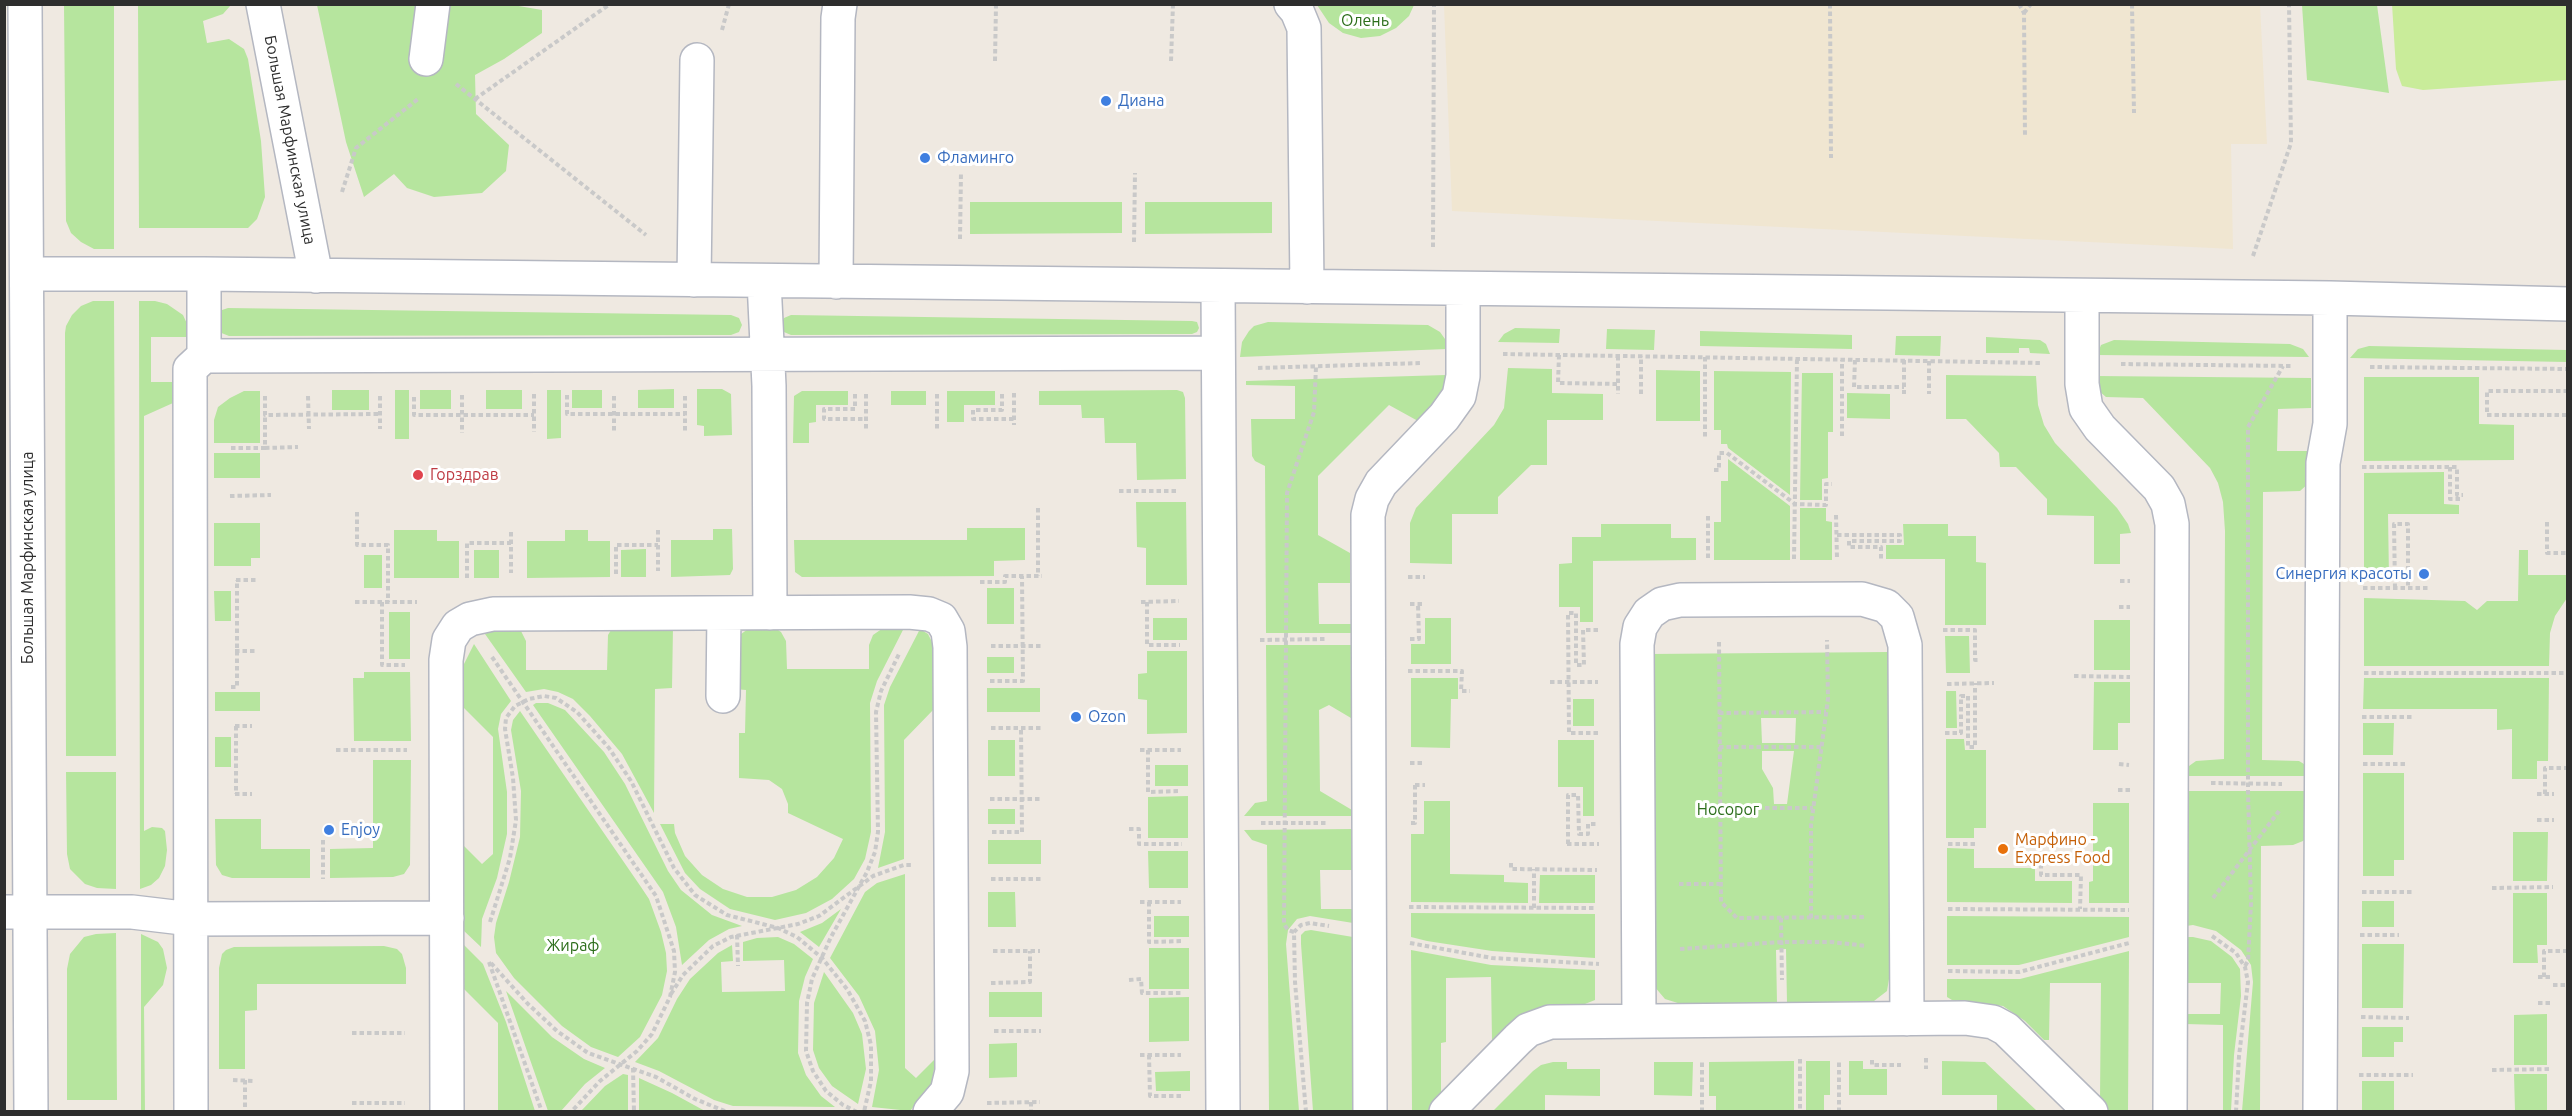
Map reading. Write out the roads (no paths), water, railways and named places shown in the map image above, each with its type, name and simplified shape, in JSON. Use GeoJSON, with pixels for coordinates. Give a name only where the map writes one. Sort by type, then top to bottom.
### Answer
{"type":"FeatureCollection","features":[{"type":"Feature","properties":{"kind":"street","name":"Большая Марфинская улица"},"geometry":{"type":"LineString","coordinates":[[25,4],[28,274],[17,912],[31,1112]]}},
{"type":"Feature","properties":{"kind":"street","name":"Большая Марфинская улица"},"geometry":{"type":"LineString","coordinates":[[263,4],[316,276]]}},
{"type":"Feature","properties":{"kind":"street"},"geometry":{"type":"LineString","coordinates":[[426,59],[433,4]]}},
{"type":"Feature","properties":{"kind":"street"},"geometry":{"type":"LineString","coordinates":[[836,282],[840,4]]}},
{"type":"Feature","properties":{"kind":"street"},"geometry":{"type":"LineString","coordinates":[[1291,4],[1297,11],[1304,28],[1307,287]]}},
{"type":"Feature","properties":{"kind":"street"},"geometry":{"type":"LineString","coordinates":[[694,280],[697,60]]}},
{"type":"Feature","properties":{"kind":"street"},"geometry":{"type":"LineString","coordinates":[[28,274],[204,274],[2330,298],[2568,304]]}},
{"type":"Feature","properties":{"kind":"street"},"geometry":{"type":"LineString","coordinates":[[204,274],[204,356]]}},
{"type":"Feature","properties":{"kind":"street"},"geometry":{"type":"LineString","coordinates":[[764,281],[770,613]]}},
{"type":"Feature","properties":{"kind":"street"},"geometry":{"type":"LineString","coordinates":[[1218,287],[1223,1104]]}},
{"type":"Feature","properties":{"kind":"street"},"geometry":{"type":"LineString","coordinates":[[1370,1112],[1367,534],[1372,499],[1392,469],[1444,417],[1460,396],[1462,360],[1448,289]]}},
{"type":"Feature","properties":{"kind":"street"},"geometry":{"type":"LineString","coordinates":[[2082,297],[2082,397],[2086,408],[2100,428],[2159,488],[2169,504],[2171,514],[2172,783],[2182,933],[2170,1112]]}},
{"type":"Feature","properties":{"kind":"street"},"geometry":{"type":"LineString","coordinates":[[2320,1112],[2311,784],[2321,673],[2323,463],[2330,424],[2330,298]]}},
{"type":"Feature","properties":{"kind":"street"},"geometry":{"type":"LineString","coordinates":[[191,1112],[190,369],[204,356],[767,355],[1218,364]]}},
{"type":"Feature","properties":{"kind":"street"},"geometry":{"type":"LineString","coordinates":[[1639,1020],[1638,631],[1643,619],[1662,604],[1680,600],[1862,599],[1878,602],[1897,617],[1904,635],[1907,1019]]}},
{"type":"Feature","properties":{"kind":"street"},"geometry":{"type":"LineString","coordinates":[[711,696],[712,613]]}},
{"type":"Feature","properties":{"kind":"street"},"geometry":{"type":"LineString","coordinates":[[447,1112],[447,650],[453,633],[470,619],[483,615],[917,613],[936,616],[945,625],[950,639],[952,1071],[940,1099]]}},
{"type":"Feature","properties":{"kind":"street"},"geometry":{"type":"LineString","coordinates":[[17,912],[132,912],[191,919],[447,918]]}},
{"type":"Feature","properties":{"kind":"street"},"geometry":{"type":"LineString","coordinates":[[1446,1112],[1518,1039],[1534,1027],[1550,1022],[1565,1020],[1972,1018],[2000,1025],[2091,1112]]}},
{"type":"Feature","properties":{"kind":"place","name":"Диана"},"geometry":{"type":"Point","coordinates":[1106,101]}},
{"type":"Feature","properties":{"kind":"place","name":"Фламинго"},"geometry":{"type":"Point","coordinates":[925,158]}},
{"type":"Feature","properties":{"kind":"place","name":"Горздрав"},"geometry":{"type":"Point","coordinates":[418,475]}},
{"type":"Feature","properties":{"kind":"place","name":"Синергия красоты"},"geometry":{"type":"Point","coordinates":[2424,574]}},
{"type":"Feature","properties":{"kind":"place","name":"Ozon"},"geometry":{"type":"Point","coordinates":[1076,717]}},
{"type":"Feature","properties":{"kind":"place","name":"Enjoy"},"geometry":{"type":"Point","coordinates":[329,830]}},
{"type":"Feature","properties":{"kind":"place","name":"Марфино - Express Food"},"geometry":{"type":"Point","coordinates":[2003,849]}},
{"type":"Feature","properties":{"kind":"park label","name":"Олень"},"geometry":{"type":"Point","coordinates":[1365,21]}},
{"type":"Feature","properties":{"kind":"park label","name":"Носорог"},"geometry":{"type":"Point","coordinates":[1728,810]}},
{"type":"Feature","properties":{"kind":"park label","name":"Жираф"},"geometry":{"type":"Point","coordinates":[573,946]}}]}
